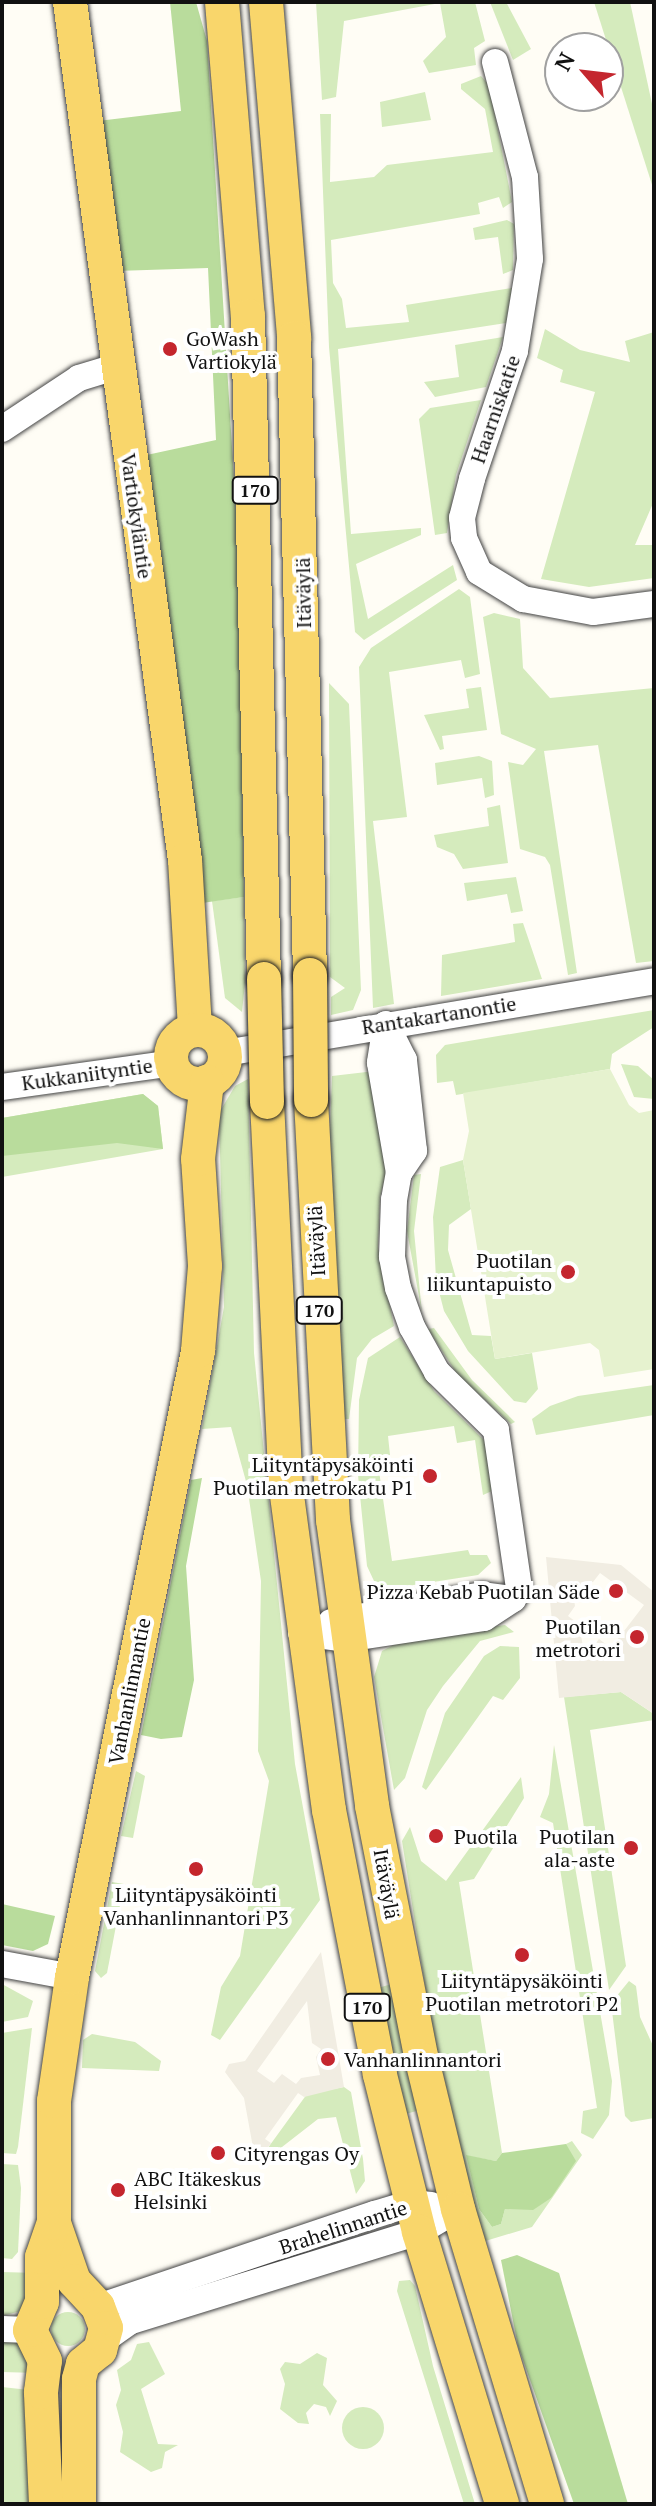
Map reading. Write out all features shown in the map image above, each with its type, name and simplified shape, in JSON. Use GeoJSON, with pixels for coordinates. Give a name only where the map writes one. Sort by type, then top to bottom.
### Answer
{"type":"FeatureCollection","features":[{"type":"Feature","properties":{"kind":"main road","name":"Vartiokyläntie"},"geometry":{"type":"LineString","coordinates":[[70,2],[116,367],[185,860],[195,1030]]}},
{"type":"Feature","properties":{"kind":"main road","name":"170"},"geometry":{"type":"LineString","coordinates":[[222,2],[248,316],[267,1102],[277,1353],[301,1633],[374,2044],[416,2218],[502,2504]]}},
{"type":"Feature","properties":{"kind":"main road","name":"Itäväylä"},"geometry":{"type":"LineString","coordinates":[[266,2],[294,338],[311,1100],[322,1355],[345,1628],[397,1937],[458,2209],[547,2504]]}},
{"type":"Feature","properties":{"kind":"main road"},"geometry":{"type":"LineString","coordinates":[[195,1030],[211,1033],[225,1053],[221,1071],[188,1075],[179,1038],[195,1030]]}},
{"type":"Feature","properties":{"kind":"main road","name":"Vanhanlinnantie"},"geometry":{"type":"LineString","coordinates":[[45,2361],[25,2320],[54,2223],[54,2101],[72,1977],[198,1351],[205,1266],[198,1159],[185,1130],[188,1075]]}},
{"type":"Feature","properties":{"kind":"main road","name":"Vanhanlinnantie"},"geometry":{"type":"LineString","coordinates":[[54,2223],[92,2327],[77,2392],[79,2504]]}},
{"type":"Feature","properties":{"kind":"main road"},"geometry":{"type":"LineString","coordinates":[[45,2361],[41,2392],[46,2504]]}},
{"type":"Feature","properties":{"kind":"street","name":"Haarniskatie"},"geometry":{"type":"LineString","coordinates":[[495,62],[525,177],[530,259],[518,341],[472,479],[462,518],[464,538],[479,572],[523,599],[593,612],[654,604]]}},
{"type":"Feature","properties":{"kind":"street"},"geometry":{"type":"LineString","coordinates":[[2,429],[79,378],[116,367]]}},
{"type":"Feature","properties":{"kind":"street","name":"Rantakartanontie"},"geometry":{"type":"LineString","coordinates":[[225,1053],[654,981]]}},
{"type":"Feature","properties":{"kind":"street"},"geometry":{"type":"LineString","coordinates":[[301,1633],[484,1618],[513,1599],[519,1571],[500,1439],[437,1372],[422,1349],[398,1288],[392,1227],[399,1173],[380,1063],[386,1024]]}},
{"type":"Feature","properties":{"kind":"street","name":"Kukkaniityntie"},"geometry":{"type":"LineString","coordinates":[[2,1087],[188,1075]]}},
{"type":"Feature","properties":{"kind":"street"},"geometry":{"type":"LineString","coordinates":[[2,1964],[72,1977]]}},
{"type":"Feature","properties":{"kind":"street","name":"Brahelinnantie"},"geometry":{"type":"LineString","coordinates":[[92,2327],[131,2321],[416,2218],[458,2209]]}},
{"type":"Feature","properties":{"kind":"street"},"geometry":{"type":"LineString","coordinates":[[25,2320],[58,2294],[92,2327],[45,2361]]}},
{"type":"Feature","properties":{"kind":"green space"},"geometry":{"type":"Polygon","coordinates":[[[170,2],[196,2],[207,41],[239,561],[244,897],[202,903],[142,456],[216,440],[208,268],[116,271],[98,121],[181,111],[170,2]]]}},
{"type":"Feature","properties":{"kind":"green space"},"geometry":{"type":"Polygon","coordinates":[[[316,2],[475,2],[485,41],[474,48],[476,65],[429,73],[423,61],[446,37],[440,3],[344,21],[336,97],[322,100],[316,2]]]}},
{"type":"Feature","properties":{"kind":"green space"},"geometry":{"type":"Polygon","coordinates":[[[490,2],[506,2],[531,49],[513,60],[490,2]]]}},
{"type":"Feature","properties":{"kind":"green space"},"geometry":{"type":"Polygon","coordinates":[[[594,2],[630,2],[654,113],[654,191],[624,96],[624,32],[604,32],[594,2]]]}},
{"type":"Feature","properties":{"kind":"green space"},"geometry":{"type":"Polygon","coordinates":[[[481,76],[489,85],[512,202],[503,208],[499,197],[478,203],[480,214],[331,240],[333,283],[342,299],[346,328],[409,322],[406,305],[512,288],[506,323],[338,349],[351,534],[421,528],[421,535],[356,564],[368,619],[453,565],[457,580],[364,640],[355,632],[329,347],[320,114],[331,114],[330,182],[374,177],[387,165],[493,152],[485,109],[461,89],[461,84],[481,76]]]}},
{"type":"Feature","properties":{"kind":"green space"},"geometry":{"type":"Polygon","coordinates":[[[425,92],[431,120],[382,127],[380,102],[425,92]]]}},
{"type":"Feature","properties":{"kind":"green space"},"geometry":{"type":"Polygon","coordinates":[[[507,220],[514,224],[513,270],[503,274],[498,237],[475,240],[473,228],[507,220]]]}},
{"type":"Feature","properties":{"kind":"green space"},"geometry":{"type":"Polygon","coordinates":[[[545,329],[580,350],[630,362],[625,341],[654,332],[654,501],[635,545],[654,545],[654,578],[589,587],[541,579],[595,392],[560,382],[563,370],[537,358],[545,329]]]}},
{"type":"Feature","properties":{"kind":"green space"},"geometry":{"type":"Polygon","coordinates":[[[503,337],[486,387],[435,397],[424,382],[459,377],[455,345],[503,337]]]}},
{"type":"Feature","properties":{"kind":"green space"},"geometry":{"type":"Polygon","coordinates":[[[481,400],[456,475],[447,533],[435,535],[419,419],[430,408],[481,400]]]}},
{"type":"Feature","properties":{"kind":"green space"},"geometry":{"type":"Polygon","coordinates":[[[459,589],[470,597],[480,674],[465,678],[461,660],[389,672],[407,817],[373,821],[394,1004],[373,1008],[359,667],[371,648],[459,589]]]}},
{"type":"Feature","properties":{"kind":"green space"},"geometry":{"type":"Polygon","coordinates":[[[494,613],[520,619],[523,668],[550,698],[654,688],[654,961],[636,963],[598,745],[544,751],[577,973],[568,975],[550,865],[545,857],[520,849],[508,762],[523,765],[536,749],[501,734],[483,617],[494,613]]]}},
{"type":"Feature","properties":{"kind":"green space"},"geometry":{"type":"Polygon","coordinates":[[[329,683],[349,704],[361,990],[353,1010],[331,1015],[331,997],[345,988],[330,977],[329,683]]]}},
{"type":"Feature","properties":{"kind":"green space"},"geometry":{"type":"Polygon","coordinates":[[[481,687],[487,730],[442,736],[444,749],[440,750],[424,715],[469,708],[466,689],[481,687]]]}},
{"type":"Feature","properties":{"kind":"green space"},"geometry":{"type":"Polygon","coordinates":[[[479,756],[492,761],[494,795],[485,798],[482,778],[437,785],[435,763],[479,756]]]}},
{"type":"Feature","properties":{"kind":"green space"},"geometry":{"type":"Polygon","coordinates":[[[500,805],[508,863],[463,869],[454,854],[437,847],[434,835],[489,826],[487,808],[500,805]]]}},
{"type":"Feature","properties":{"kind":"green space"},"geometry":{"type":"Polygon","coordinates":[[[516,877],[523,911],[511,913],[507,894],[467,901],[464,883],[516,877]]]}},
{"type":"Feature","properties":{"kind":"green space"},"geometry":{"type":"Polygon","coordinates":[[[244,897],[245,983],[242,1012],[225,998],[212,901],[244,897]]]}},
{"type":"Feature","properties":{"kind":"green space"},"geometry":{"type":"Polygon","coordinates":[[[523,923],[542,979],[441,996],[442,955],[515,942],[513,924],[523,923]]]}},
{"type":"Feature","properties":{"kind":"green space"},"geometry":{"type":"Polygon","coordinates":[[[654,1010],[654,1027],[612,1054],[610,1069],[456,1095],[453,1081],[437,1083],[436,1055],[445,1045],[654,1010]]]}},
{"type":"Feature","properties":{"kind":"green space"},"geometry":{"type":"Polygon","coordinates":[[[621,1064],[638,1066],[654,1080],[654,1099],[634,1097],[621,1064]]]}},
{"type":"Feature","properties":{"kind":"green space","name":"Puotilan liikuntapuisto"},"geometry":{"type":"Polygon","coordinates":[[[610,1069],[629,1105],[639,1113],[654,1110],[654,1369],[604,1377],[599,1350],[590,1343],[495,1359],[463,1160],[469,1131],[463,1093],[610,1069]]]}},
{"type":"Feature","properties":{"kind":"green space"},"geometry":{"type":"Polygon","coordinates":[[[375,1071],[389,1163],[380,1197],[378,1247],[394,1326],[372,1339],[357,1358],[349,1419],[338,1419],[329,1158],[332,1076],[375,1071]]]}},
{"type":"Feature","properties":{"kind":"green space"},"geometry":{"type":"Polygon","coordinates":[[[248,1079],[254,1353],[295,1764],[320,1900],[220,2040],[211,2035],[221,1987],[240,1956],[269,1781],[258,1751],[261,1581],[247,1485],[231,1427],[202,1429],[224,1307],[219,1113],[235,1086],[248,1079]]]}},
{"type":"Feature","properties":{"kind":"green space"},"geometry":{"type":"Polygon","coordinates":[[[143,1094],[158,1106],[163,1149],[2,1177],[2,1118],[143,1094]]]}},
{"type":"Feature","properties":{"kind":"green space"},"geometry":{"type":"Polygon","coordinates":[[[143,1094],[158,1106],[163,1149],[117,1143],[2,1156],[2,1118],[143,1094]]]}},
{"type":"Feature","properties":{"kind":"green space"},"geometry":{"type":"Polygon","coordinates":[[[463,1160],[471,1209],[449,1225],[448,1250],[472,1335],[491,1336],[495,1359],[532,1353],[538,1389],[526,1403],[514,1401],[468,1351],[444,1311],[436,1280],[433,1217],[440,1167],[463,1160]]]}},
{"type":"Feature","properties":{"kind":"green space"},"geometry":{"type":"Polygon","coordinates":[[[421,1174],[414,1231],[422,1313],[407,1231],[414,1175],[421,1174]]]}},
{"type":"Feature","properties":{"kind":"green space"},"geometry":{"type":"Polygon","coordinates":[[[434,1328],[472,1380],[515,1422],[511,1424],[457,1374],[428,1329],[434,1328]]]}},
{"type":"Feature","properties":{"kind":"green space"},"geometry":{"type":"Polygon","coordinates":[[[400,1337],[434,1391],[486,1442],[492,1491],[483,1495],[475,1440],[457,1443],[454,1426],[388,1436],[390,1455],[377,1457],[392,1561],[468,1550],[470,1555],[487,1555],[491,1563],[478,1575],[388,1589],[374,1581],[367,1566],[358,1475],[359,1400],[368,1358],[400,1337]]]}},
{"type":"Feature","properties":{"kind":"green space"},"geometry":{"type":"Polygon","coordinates":[[[654,1385],[654,1415],[536,1435],[532,1419],[550,1406],[578,1396],[654,1385]]]}},
{"type":"Feature","properties":{"kind":"green space"},"geometry":{"type":"Polygon","coordinates":[[[202,1478],[186,1566],[194,1680],[182,1737],[161,1739],[141,1735],[191,1480],[202,1478]]]}},
{"type":"Feature","properties":{"kind":"green space"},"geometry":{"type":"Polygon","coordinates":[[[505,1625],[514,1632],[480,1641],[443,1686],[427,1710],[405,1778],[394,1790],[374,1677],[382,1651],[405,1639],[505,1625]]]}},
{"type":"Feature","properties":{"kind":"green space"},"geometry":{"type":"Polygon","coordinates":[[[500,1646],[519,1647],[520,1678],[503,1700],[493,1696],[426,1790],[422,1787],[445,1713],[484,1656],[500,1646]]]}},
{"type":"Feature","properties":{"kind":"green space"},"geometry":{"type":"Polygon","coordinates":[[[621,1692],[654,1714],[654,1720],[590,1730],[626,1966],[609,1990],[564,1697],[621,1692]]]}},
{"type":"Feature","properties":{"kind":"green space"},"geometry":{"type":"Polygon","coordinates":[[[554,1745],[612,2081],[609,2115],[593,2139],[581,2133],[583,2111],[597,2108],[553,1823],[540,1817],[549,1794],[554,1745]]]}},
{"type":"Feature","properties":{"kind":"green space"},"geometry":{"type":"Polygon","coordinates":[[[136,1771],[145,1776],[133,1838],[121,1836],[136,1771]]]}},
{"type":"Feature","properties":{"kind":"green space"},"geometry":{"type":"Polygon","coordinates":[[[521,1777],[524,1798],[474,1879],[459,1882],[502,2153],[496,2161],[467,2156],[479,2209],[492,2227],[501,2224],[505,2209],[523,2209],[551,2198],[566,2144],[572,2141],[582,2155],[532,2227],[482,2242],[441,2087],[402,1841],[410,1827],[421,1861],[446,1881],[521,1777]]]}},
{"type":"Feature","properties":{"kind":"green space"},"geometry":{"type":"Polygon","coordinates":[[[112,1882],[124,1884],[107,1973],[101,1978],[95,1971],[112,1882]]]}},
{"type":"Feature","properties":{"kind":"green space"},"geometry":{"type":"Polygon","coordinates":[[[2,1904],[55,1916],[48,1944],[33,1951],[2,1945],[2,1904]]]}},
{"type":"Feature","properties":{"kind":"green space"},"geometry":{"type":"Polygon","coordinates":[[[629,1981],[636,1986],[640,2017],[654,2048],[654,2118],[631,2122],[625,2116],[611,2003],[629,1981]]]}},
{"type":"Feature","properties":{"kind":"green space"},"geometry":{"type":"Polygon","coordinates":[[[2,1984],[33,2001],[28,2017],[2,2022],[2,1984]]]}},
{"type":"Feature","properties":{"kind":"green space"},"geometry":{"type":"Polygon","coordinates":[[[392,1984],[420,2110],[402,2115],[374,1989],[392,1984]]]}},
{"type":"Feature","properties":{"kind":"green space"},"geometry":{"type":"Polygon","coordinates":[[[32,2028],[18,2147],[16,2154],[2,2153],[2,2033],[32,2028]]]}},
{"type":"Feature","properties":{"kind":"green space"},"geometry":{"type":"Polygon","coordinates":[[[92,2034],[135,2042],[161,2061],[159,2071],[82,2068],[83,2040],[92,2034]]]}},
{"type":"Feature","properties":{"kind":"green space"},"geometry":{"type":"Polygon","coordinates":[[[344,2087],[351,2092],[363,2159],[365,2181],[356,2194],[336,2117],[318,2119],[264,2161],[262,2156],[307,2094],[344,2087]]]}},
{"type":"Feature","properties":{"kind":"green space"},"geometry":{"type":"Polygon","coordinates":[[[566,2144],[576,2161],[551,2198],[533,2210],[505,2209],[501,2224],[492,2227],[479,2209],[466,2155],[496,2161],[502,2153],[566,2144]]]}},
{"type":"Feature","properties":{"kind":"green space"},"geometry":{"type":"Polygon","coordinates":[[[2,2164],[18,2165],[21,2188],[18,2252],[12,2259],[2,2258],[2,2164]]]}},
{"type":"Feature","properties":{"kind":"green space"},"geometry":{"type":"Polygon","coordinates":[[[517,2255],[559,2273],[628,2504],[574,2504],[518,2346],[501,2260],[517,2255]]]}},
{"type":"Feature","properties":{"kind":"green space"},"geometry":{"type":"Polygon","coordinates":[[[2,2272],[37,2273],[21,2311],[2,2316],[2,2272]]]}},
{"type":"Feature","properties":{"kind":"green space"},"geometry":{"type":"Polygon","coordinates":[[[410,2280],[415,2286],[433,2366],[475,2504],[464,2504],[397,2291],[399,2281],[410,2280]]]}},
{"type":"Feature","properties":{"kind":"green space"},"geometry":{"type":"Polygon","coordinates":[[[68,2312],[80,2317],[85,2329],[80,2341],[68,2346],[56,2341],[51,2329],[56,2317],[68,2312]]]}},
{"type":"Feature","properties":{"kind":"green space"},"geometry":{"type":"Polygon","coordinates":[[[2,2341],[20,2343],[37,2373],[2,2372],[2,2341]]]}},
{"type":"Feature","properties":{"kind":"green space"},"geometry":{"type":"Polygon","coordinates":[[[149,2342],[165,2374],[141,2389],[158,2444],[178,2445],[165,2452],[162,2468],[151,2472],[120,2452],[123,2432],[116,2405],[121,2390],[117,2370],[131,2360],[137,2344],[149,2342]]]}},
{"type":"Feature","properties":{"kind":"green space"},"geometry":{"type":"Polygon","coordinates":[[[317,2353],[327,2358],[323,2385],[337,2401],[330,2416],[326,2407],[314,2404],[306,2413],[309,2424],[298,2423],[280,2409],[285,2384],[280,2369],[285,2362],[300,2364],[317,2353]]]}},
{"type":"Feature","properties":{"kind":"green space"},"geometry":{"type":"Polygon","coordinates":[[[2,2387],[29,2390],[32,2504],[2,2504],[2,2387]]]}},
{"type":"Feature","properties":{"kind":"green space"},"geometry":{"type":"Polygon","coordinates":[[[363,2407],[378,2413],[384,2428],[378,2443],[363,2449],[348,2443],[342,2428],[348,2413],[363,2407]]]}},
{"type":"Feature","properties":{"kind":"shaded area","name":"Puotilan metrotori"},"geometry":{"type":"Polygon","coordinates":[[[546,1557],[621,1565],[654,1592],[654,1714],[621,1692],[559,1698],[546,1557]],[[600,1573],[593,1582],[572,1586],[575,1606],[568,1616],[579,1624],[585,1658],[599,1639],[611,1648],[644,1605],[600,1573]]]}},
{"type":"Feature","properties":{"kind":"shaded area","name":"Vanhanlinnantori"},"geometry":{"type":"Polygon","coordinates":[[[321,1952],[344,2087],[304,2097],[298,2093],[265,2139],[271,2143],[256,2164],[244,2098],[225,2072],[229,2064],[245,2061],[321,1952]],[[307,2001],[257,2071],[274,2083],[282,2074],[296,2084],[301,2078],[320,2075],[316,2057],[321,2049],[312,2043],[307,2001]]]}},
{"type":"Feature","properties":{"kind":"place","name":"GoWash Vartiokylä"},"geometry":{"type":"Point","coordinates":[170,349]}},
{"type":"Feature","properties":{"kind":"place","name":"Puotilan liikuntapuisto"},"geometry":{"type":"Point","coordinates":[568,1272]}},
{"type":"Feature","properties":{"kind":"place","name":"Liityntäpysäköinti Puotilan metrokatu P1"},"geometry":{"type":"Point","coordinates":[430,1476]}},
{"type":"Feature","properties":{"kind":"place","name":"Pizza Kebab Puotilan Säde"},"geometry":{"type":"Point","coordinates":[616,1591]}},
{"type":"Feature","properties":{"kind":"place","name":"Puotilan metrotori"},"geometry":{"type":"Point","coordinates":[637,1637]}},
{"type":"Feature","properties":{"kind":"place","name":"Puotila"},"geometry":{"type":"Point","coordinates":[436,1836]}},
{"type":"Feature","properties":{"kind":"place","name":"Puotilan ala-aste"},"geometry":{"type":"Point","coordinates":[631,1848]}},
{"type":"Feature","properties":{"kind":"place","name":"Liityntäpysäköinti Vanhanlinnantori P3"},"geometry":{"type":"Point","coordinates":[196,1869]}},
{"type":"Feature","properties":{"kind":"place","name":"Liityntäpysäköinti Puotilan metrotori P2"},"geometry":{"type":"Point","coordinates":[522,1955]}},
{"type":"Feature","properties":{"kind":"place","name":"Vanhanlinnantori"},"geometry":{"type":"Point","coordinates":[328,2059]}},
{"type":"Feature","properties":{"kind":"place","name":"Cityrengas Oy"},"geometry":{"type":"Point","coordinates":[218,2153]}},
{"type":"Feature","properties":{"kind":"place","name":"ABC Itäkeskus Helsinki"},"geometry":{"type":"Point","coordinates":[118,2190]}}]}
